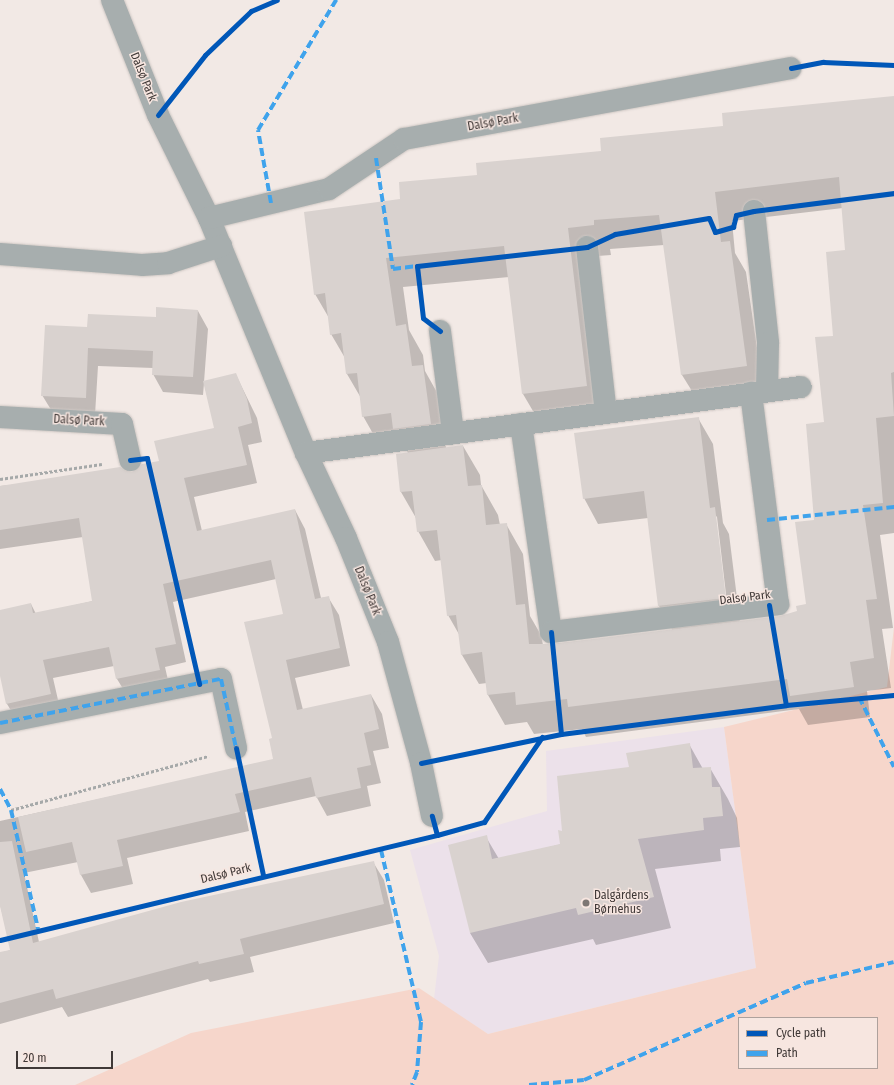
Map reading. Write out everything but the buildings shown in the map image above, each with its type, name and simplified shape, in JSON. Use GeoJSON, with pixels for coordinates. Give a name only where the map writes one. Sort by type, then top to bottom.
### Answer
{"type":"FeatureCollection","features":[{"type":"Feature","properties":{"kind":"street","name":"Dalsø Park"},"geometry":{"type":"LineString","coordinates":[[112,0],[158,115],[209,218],[306,453],[346,538],[388,642],[421,764],[432,816]]}},
{"type":"Feature","properties":{"kind":"street","name":"Dalsø Park"},"geometry":{"type":"LineString","coordinates":[[209,218],[329,189],[404,139],[791,68]]}},
{"type":"Feature","properties":{"kind":"street","name":"Dalsø Park"},"geometry":{"type":"LineString","coordinates":[[521,424],[551,632],[778,604],[759,392],[768,343],[754,211]]}},
{"type":"Feature","properties":{"kind":"street"},"geometry":{"type":"LineString","coordinates":[[0,254],[142,265],[168,263],[220,246]]}},
{"type":"Feature","properties":{"kind":"street"},"geometry":{"type":"LineString","coordinates":[[587,247],[606,413]]}},
{"type":"Feature","properties":{"kind":"street"},"geometry":{"type":"LineString","coordinates":[[440,331],[453,433]]}},
{"type":"Feature","properties":{"kind":"street"},"geometry":{"type":"LineString","coordinates":[[306,453],[801,387]]}},
{"type":"Feature","properties":{"kind":"street","name":"Dalsø Park"},"geometry":{"type":"LineString","coordinates":[[0,417],[122,424],[130,460]]}},
{"type":"Feature","properties":{"kind":"street"},"geometry":{"type":"LineString","coordinates":[[0,723],[221,679],[236,748]]}},
{"type":"Feature","properties":{"kind":"path"},"geometry":{"type":"LineString","coordinates":[[0,479],[130,460]]}},
{"type":"Feature","properties":{"kind":"path"},"geometry":{"type":"LineString","coordinates":[[11,810],[236,748]]}},
{"type":"Feature","properties":{"kind":"shaded area"},"geometry":{"type":"Polygon","coordinates":[[[894,627],[894,1085],[75,1085],[191,1033],[419,988],[488,1034],[756,968],[724,727],[887,687],[894,627]]]}},
{"type":"Feature","properties":{"kind":"shaded area","name":"Dalgårdens Børnehus"},"geometry":{"type":"Polygon","coordinates":[[[724,727],[756,968],[488,1034],[434,999],[439,956],[410,850],[547,811],[546,751],[724,727]]]}},
{"type":"Feature","properties":{"kind":"marked path"},"geometry":{"type":"LineString","coordinates":[[271,203],[258,130],[336,0]]}},
{"type":"Feature","properties":{"kind":"marked path"},"geometry":{"type":"LineString","coordinates":[[376,158],[393,269],[417,266]]}},
{"type":"Feature","properties":{"kind":"marked path"},"geometry":{"type":"LineString","coordinates":[[767,520],[894,507]]}},
{"type":"Feature","properties":{"kind":"marked path"},"geometry":{"type":"LineString","coordinates":[[0,723],[221,679],[236,748]]}},
{"type":"Feature","properties":{"kind":"marked path"},"geometry":{"type":"LineString","coordinates":[[859,697],[894,767]]}},
{"type":"Feature","properties":{"kind":"marked path"},"geometry":{"type":"LineString","coordinates":[[0,789],[11,810],[38,929]]}},
{"type":"Feature","properties":{"kind":"marked path"},"geometry":{"type":"LineString","coordinates":[[381,850],[421,1022],[417,1072],[412,1085]]}},
{"type":"Feature","properties":{"kind":"marked path"},"geometry":{"type":"LineString","coordinates":[[529,1085],[584,1080],[806,983],[894,962]]}},
{"type":"Feature","properties":{"kind":"cycle path"},"geometry":{"type":"LineString","coordinates":[[158,115],[205,55],[251,11],[277,0]]}},
{"type":"Feature","properties":{"kind":"cycle path"},"geometry":{"type":"LineString","coordinates":[[791,68],[823,62],[894,65]]}},
{"type":"Feature","properties":{"kind":"cycle path"},"geometry":{"type":"LineString","coordinates":[[440,331],[423,318],[417,266],[587,247],[615,234],[709,218],[715,232],[733,227],[736,215],[754,211],[894,193]]}},
{"type":"Feature","properties":{"kind":"cycle path"},"geometry":{"type":"LineString","coordinates":[[130,460],[147,458],[199,684]]}},
{"type":"Feature","properties":{"kind":"cycle path"},"geometry":{"type":"LineString","coordinates":[[769,605],[786,705]]}},
{"type":"Feature","properties":{"kind":"cycle path"},"geometry":{"type":"LineString","coordinates":[[551,632],[561,734]]}},
{"type":"Feature","properties":{"kind":"cycle path"},"geometry":{"type":"LineString","coordinates":[[421,763],[561,734],[786,705],[894,695]]}},
{"type":"Feature","properties":{"kind":"cycle path"},"geometry":{"type":"LineString","coordinates":[[437,835],[484,822],[542,737]]}},
{"type":"Feature","properties":{"kind":"cycle path"},"geometry":{"type":"LineString","coordinates":[[236,748],[263,875]]}},
{"type":"Feature","properties":{"kind":"cycle path"},"geometry":{"type":"LineString","coordinates":[[0,940],[437,835],[432,816]]}},
{"type":"Feature","properties":{"kind":"place","name":"Dalgårdens Børnehus"},"geometry":{"type":"Point","coordinates":[586,903]}}]}
